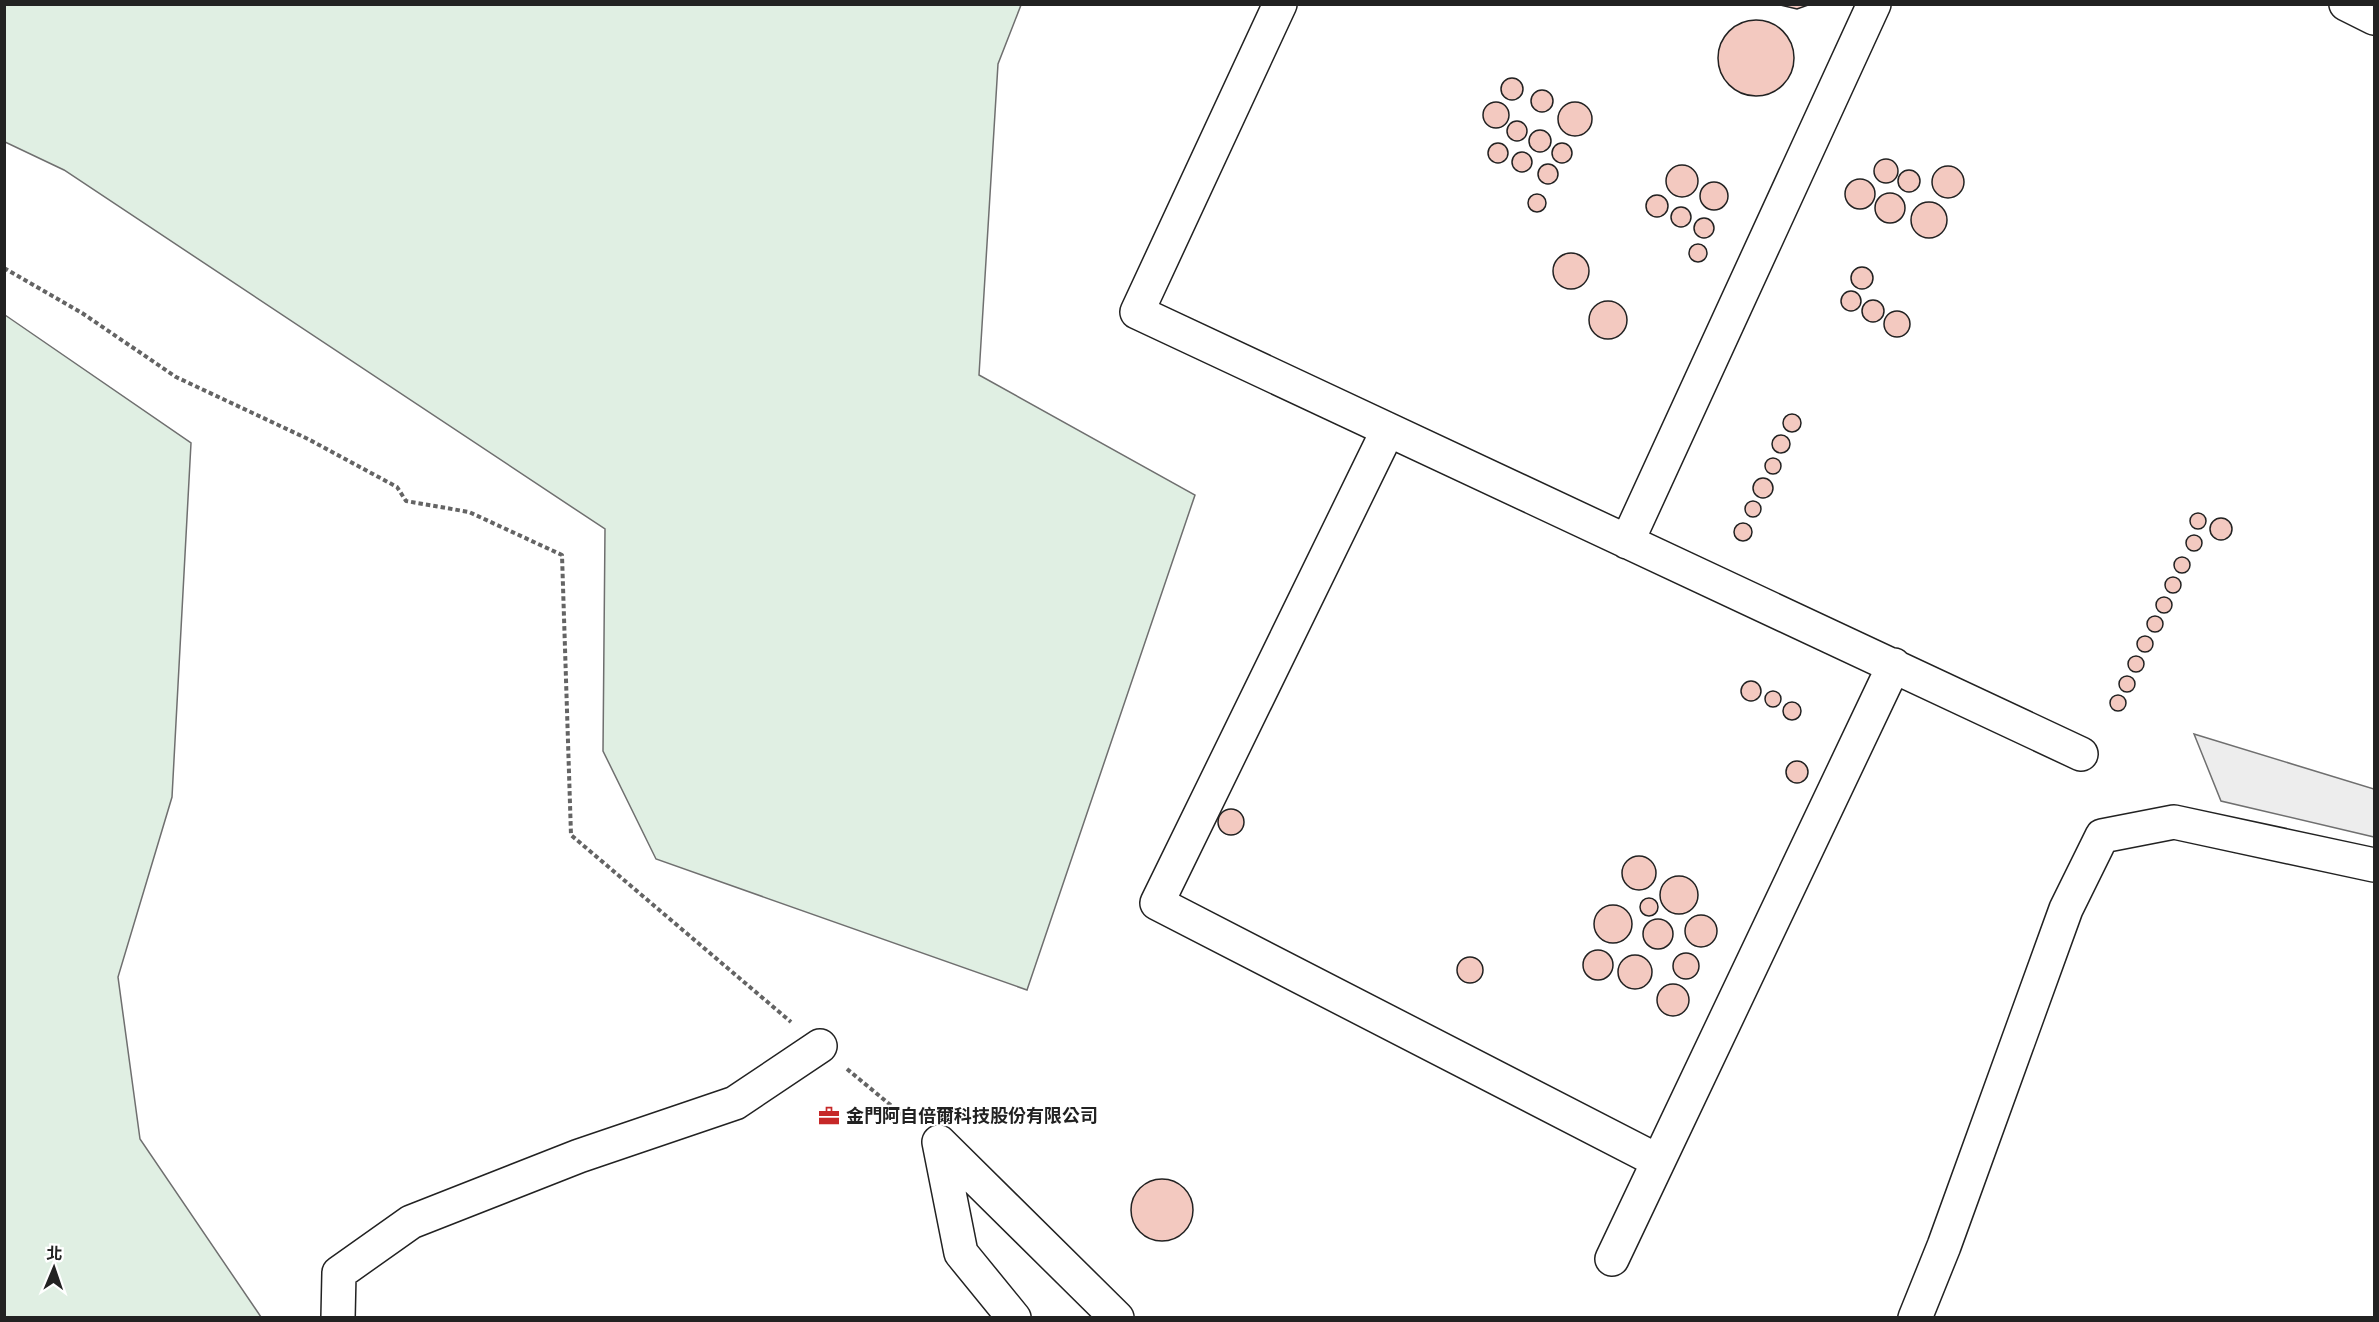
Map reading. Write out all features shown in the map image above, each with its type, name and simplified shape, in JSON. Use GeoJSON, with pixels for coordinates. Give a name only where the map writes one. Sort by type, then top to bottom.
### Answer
{"type":"FeatureCollection","features":[{"type":"Feature","properties":{"kind":"street"},"geometry":{"type":"LineString","coordinates":[[1280,4],[1137,312],[2081,754]]}},
{"type":"Feature","properties":{"kind":"street"},"geometry":{"type":"LineString","coordinates":[[1627,542],[1874,4]]}},
{"type":"Feature","properties":{"kind":"street"},"geometry":{"type":"LineString","coordinates":[[2346,4],[2374,18]]}},
{"type":"Feature","properties":{"kind":"street"},"geometry":{"type":"LineString","coordinates":[[1388,430],[1157,903],[1658,1161]]}},
{"type":"Feature","properties":{"kind":"street"},"geometry":{"type":"LineString","coordinates":[[1612,1259],[1894,665]]}},
{"type":"Feature","properties":{"kind":"street"},"geometry":{"type":"LineString","coordinates":[[1915,1317],[1944,1246],[2066,909],[2102,836],[2174,822],[2374,865]]}},
{"type":"Feature","properties":{"kind":"street"},"geometry":{"type":"LineString","coordinates":[[338,1317],[339,1274],[411,1222],[579,1156],[735,1103],[820,1046]]}},
{"type":"Feature","properties":{"kind":"street"},"geometry":{"type":"LineString","coordinates":[[939,1142],[961,1253],[999,1313]]}},
{"type":"Feature","properties":{"kind":"street"},"geometry":{"type":"LineString","coordinates":[[939,1142],[1117,1317]]}},
{"type":"Feature","properties":{"kind":"path"},"geometry":{"type":"LineString","coordinates":[[4,268],[82,313],[176,377],[308,440],[397,487],[406,501],[469,512],[562,555],[571,835],[900,1113],[939,1142]]}},
{"type":"Feature","properties":{"kind":"green space"},"geometry":{"type":"Polygon","coordinates":[[[5,4],[1021,5],[998,64],[979,375],[1195,495],[1027,990],[656,859],[603,751],[605,529],[64,170],[5,142],[5,4]]]}},
{"type":"Feature","properties":{"kind":"green space"},"geometry":{"type":"Polygon","coordinates":[[[5,315],[191,443],[172,797],[118,977],[140,1139],[261,1317],[5,1317],[5,315]]]}},
{"type":"Feature","properties":{"kind":"shaded area"},"geometry":{"type":"Polygon","coordinates":[[[2194,734],[2374,789],[2374,837],[2221,801],[2194,734]]]}},
{"type":"Feature","properties":{"kind":"building"},"geometry":{"type":"Polygon","coordinates":[[[1776,4],[1811,4],[1797,9],[1776,4]]]}},
{"type":"Feature","properties":{"kind":"building"},"geometry":{"type":"Polygon","coordinates":[[[1756,20],[1770,23],[1783,31],[1791,44],[1794,58],[1791,72],[1783,85],[1770,93],[1756,96],[1742,93],[1729,85],[1721,72],[1718,58],[1721,44],[1729,31],[1742,23],[1756,20]]]}},
{"type":"Feature","properties":{"kind":"building"},"geometry":{"type":"Polygon","coordinates":[[[1512,78],[1520,81],[1523,89],[1520,97],[1512,100],[1504,97],[1501,89],[1504,81],[1512,78]]]}},
{"type":"Feature","properties":{"kind":"building"},"geometry":{"type":"Polygon","coordinates":[[[1538,90],[1546,90],[1553,97],[1553,105],[1546,112],[1538,112],[1531,105],[1531,97],[1538,90]]]}},
{"type":"Feature","properties":{"kind":"building"},"geometry":{"type":"Polygon","coordinates":[[[1496,102],[1505,106],[1509,115],[1505,124],[1496,128],[1487,124],[1483,115],[1487,106],[1496,102]]]}},
{"type":"Feature","properties":{"kind":"building"},"geometry":{"type":"Polygon","coordinates":[[[1575,102],[1587,107],[1592,119],[1587,131],[1575,136],[1563,131],[1558,119],[1563,107],[1575,102]]]}},
{"type":"Feature","properties":{"kind":"building"},"geometry":{"type":"Polygon","coordinates":[[[1517,121],[1524,124],[1527,131],[1524,138],[1517,141],[1510,138],[1507,131],[1510,124],[1517,121]]]}},
{"type":"Feature","properties":{"kind":"building"},"geometry":{"type":"Polygon","coordinates":[[[1540,130],[1548,133],[1551,141],[1548,149],[1540,152],[1532,149],[1529,141],[1532,133],[1540,130]]]}},
{"type":"Feature","properties":{"kind":"building"},"geometry":{"type":"Polygon","coordinates":[[[1498,143],[1505,146],[1508,153],[1505,160],[1498,163],[1491,160],[1488,153],[1491,146],[1498,143]]]}},
{"type":"Feature","properties":{"kind":"building"},"geometry":{"type":"Polygon","coordinates":[[[1562,143],[1569,146],[1572,153],[1569,160],[1562,163],[1555,160],[1552,153],[1555,146],[1562,143]]]}},
{"type":"Feature","properties":{"kind":"building"},"geometry":{"type":"Polygon","coordinates":[[[1522,152],[1529,155],[1532,162],[1529,169],[1522,172],[1515,169],[1512,162],[1515,155],[1522,152]]]}},
{"type":"Feature","properties":{"kind":"building"},"geometry":{"type":"Polygon","coordinates":[[[1886,159],[1894,163],[1898,171],[1894,179],[1886,183],[1878,179],[1874,171],[1878,163],[1886,159]]]}},
{"type":"Feature","properties":{"kind":"building"},"geometry":{"type":"Polygon","coordinates":[[[1548,164],[1555,167],[1558,174],[1555,181],[1548,184],[1541,181],[1538,174],[1541,167],[1548,164]]]}},
{"type":"Feature","properties":{"kind":"building"},"geometry":{"type":"Polygon","coordinates":[[[1682,165],[1693,170],[1698,181],[1693,192],[1682,197],[1671,192],[1666,181],[1671,170],[1682,165]]]}},
{"type":"Feature","properties":{"kind":"building"},"geometry":{"type":"Polygon","coordinates":[[[1948,166],[1960,170],[1964,182],[1960,194],[1948,198],[1936,194],[1932,182],[1936,170],[1948,166]]]}},
{"type":"Feature","properties":{"kind":"building"},"geometry":{"type":"Polygon","coordinates":[[[1905,170],[1913,170],[1920,177],[1920,185],[1913,192],[1905,192],[1898,185],[1898,177],[1905,170]]]}},
{"type":"Feature","properties":{"kind":"building"},"geometry":{"type":"Polygon","coordinates":[[[1860,179],[1871,183],[1875,194],[1871,205],[1860,209],[1849,205],[1845,194],[1849,183],[1860,179]]]}},
{"type":"Feature","properties":{"kind":"building"},"geometry":{"type":"Polygon","coordinates":[[[1714,182],[1724,186],[1728,196],[1724,206],[1714,210],[1704,206],[1700,196],[1704,186],[1714,182]]]}},
{"type":"Feature","properties":{"kind":"building"},"geometry":{"type":"Polygon","coordinates":[[[1890,193],[1900,198],[1905,208],[1900,218],[1890,223],[1880,218],[1875,208],[1880,198],[1890,193]]]}},
{"type":"Feature","properties":{"kind":"building"},"geometry":{"type":"Polygon","coordinates":[[[1537,194],[1545,199],[1546,203],[1541,211],[1537,212],[1529,207],[1528,203],[1533,195],[1537,194]]]}},
{"type":"Feature","properties":{"kind":"building"},"geometry":{"type":"Polygon","coordinates":[[[1657,195],[1665,198],[1668,206],[1665,214],[1657,217],[1649,214],[1646,206],[1649,198],[1657,195]]]}},
{"type":"Feature","properties":{"kind":"building"},"geometry":{"type":"Polygon","coordinates":[[[1929,202],[1942,207],[1947,220],[1942,233],[1929,238],[1916,233],[1911,220],[1916,207],[1929,202]]]}},
{"type":"Feature","properties":{"kind":"building"},"geometry":{"type":"Polygon","coordinates":[[[1681,207],[1688,210],[1691,217],[1688,224],[1681,227],[1674,224],[1671,217],[1674,210],[1681,207]]]}},
{"type":"Feature","properties":{"kind":"building"},"geometry":{"type":"Polygon","coordinates":[[[1700,218],[1708,218],[1714,224],[1714,232],[1708,238],[1700,238],[1694,232],[1694,224],[1700,218]]]}},
{"type":"Feature","properties":{"kind":"building"},"geometry":{"type":"Polygon","coordinates":[[[1698,244],[1704,247],[1707,253],[1704,259],[1698,262],[1692,259],[1689,253],[1692,247],[1698,244]]]}},
{"type":"Feature","properties":{"kind":"building"},"geometry":{"type":"Polygon","coordinates":[[[1571,253],[1583,259],[1589,271],[1583,283],[1571,289],[1559,283],[1553,271],[1559,259],[1571,253]]]}},
{"type":"Feature","properties":{"kind":"building"},"geometry":{"type":"Polygon","coordinates":[[[1862,267],[1870,270],[1873,278],[1870,286],[1862,289],[1854,286],[1851,278],[1854,270],[1862,267]]]}},
{"type":"Feature","properties":{"kind":"building"},"geometry":{"type":"Polygon","coordinates":[[[1851,291],[1858,294],[1861,301],[1858,308],[1851,311],[1844,308],[1841,301],[1844,294],[1851,291]]]}},
{"type":"Feature","properties":{"kind":"building"},"geometry":{"type":"Polygon","coordinates":[[[1873,300],[1881,303],[1884,311],[1881,319],[1873,322],[1865,319],[1862,311],[1865,303],[1873,300]]]}},
{"type":"Feature","properties":{"kind":"building"},"geometry":{"type":"Polygon","coordinates":[[[1608,301],[1621,307],[1627,320],[1621,333],[1608,339],[1595,333],[1589,320],[1595,307],[1608,301]]]}},
{"type":"Feature","properties":{"kind":"building"},"geometry":{"type":"Polygon","coordinates":[[[1897,311],[1906,315],[1910,324],[1906,333],[1897,337],[1888,333],[1884,324],[1888,315],[1897,311]]]}},
{"type":"Feature","properties":{"kind":"building"},"geometry":{"type":"Polygon","coordinates":[[[1792,414],[1800,419],[1801,423],[1796,431],[1792,432],[1784,427],[1783,423],[1788,415],[1792,414]]]}},
{"type":"Feature","properties":{"kind":"building"},"geometry":{"type":"Polygon","coordinates":[[[1781,435],[1787,438],[1790,444],[1787,450],[1781,453],[1775,450],[1772,444],[1775,438],[1781,435]]]}},
{"type":"Feature","properties":{"kind":"building"},"geometry":{"type":"Polygon","coordinates":[[[1770,458],[1776,458],[1781,466],[1779,472],[1770,474],[1765,469],[1765,463],[1770,458]]]}},
{"type":"Feature","properties":{"kind":"building"},"geometry":{"type":"Polygon","coordinates":[[[1763,478],[1770,481],[1773,488],[1770,495],[1763,498],[1756,495],[1753,488],[1756,481],[1763,478]]]}},
{"type":"Feature","properties":{"kind":"building"},"geometry":{"type":"Polygon","coordinates":[[[1750,501],[1756,501],[1761,509],[1759,515],[1750,517],[1745,512],[1745,506],[1750,501]]]}},
{"type":"Feature","properties":{"kind":"building"},"geometry":{"type":"Polygon","coordinates":[[[2198,513],[2204,515],[2206,521],[2204,527],[2198,529],[2192,527],[2190,521],[2192,515],[2198,513]]]}},
{"type":"Feature","properties":{"kind":"building"},"geometry":{"type":"Polygon","coordinates":[[[2221,518],[2229,521],[2232,529],[2229,537],[2221,540],[2213,537],[2210,529],[2213,521],[2221,518]]]}},
{"type":"Feature","properties":{"kind":"building"},"geometry":{"type":"Polygon","coordinates":[[[1743,523],[1749,526],[1752,532],[1749,538],[1743,541],[1737,538],[1734,532],[1737,526],[1743,523]]]}},
{"type":"Feature","properties":{"kind":"building"},"geometry":{"type":"Polygon","coordinates":[[[2191,535],[2197,535],[2202,543],[2200,549],[2191,551],[2186,546],[2186,540],[2191,535]]]}},
{"type":"Feature","properties":{"kind":"building"},"geometry":{"type":"Polygon","coordinates":[[[2179,557],[2185,557],[2190,565],[2188,571],[2179,573],[2174,568],[2174,562],[2179,557]]]}},
{"type":"Feature","properties":{"kind":"building"},"geometry":{"type":"Polygon","coordinates":[[[2173,577],[2179,579],[2181,585],[2179,591],[2173,593],[2167,591],[2165,585],[2167,579],[2173,577]]]}},
{"type":"Feature","properties":{"kind":"building"},"geometry":{"type":"Polygon","coordinates":[[[2161,597],[2167,597],[2172,605],[2170,611],[2161,613],[2156,608],[2156,602],[2161,597]]]}},
{"type":"Feature","properties":{"kind":"building"},"geometry":{"type":"Polygon","coordinates":[[[2155,616],[2161,618],[2163,624],[2161,630],[2155,632],[2149,630],[2147,624],[2149,618],[2155,616]]]}},
{"type":"Feature","properties":{"kind":"building"},"geometry":{"type":"Polygon","coordinates":[[[2145,636],[2151,638],[2153,644],[2151,650],[2145,652],[2139,650],[2137,644],[2139,638],[2145,636]]]}},
{"type":"Feature","properties":{"kind":"building"},"geometry":{"type":"Polygon","coordinates":[[[2133,656],[2139,656],[2144,664],[2142,670],[2133,672],[2128,667],[2128,661],[2133,656]]]}},
{"type":"Feature","properties":{"kind":"building"},"geometry":{"type":"Polygon","coordinates":[[[2127,676],[2133,678],[2135,684],[2133,690],[2127,692],[2121,690],[2119,684],[2121,678],[2127,676]]]}},
{"type":"Feature","properties":{"kind":"building"},"geometry":{"type":"Polygon","coordinates":[[[1751,681],[1758,684],[1761,691],[1758,698],[1751,701],[1744,698],[1741,691],[1744,684],[1751,681]]]}},
{"type":"Feature","properties":{"kind":"building"},"geometry":{"type":"Polygon","coordinates":[[[1773,691],[1779,693],[1781,699],[1779,705],[1773,707],[1767,705],[1765,699],[1767,693],[1773,691]]]}},
{"type":"Feature","properties":{"kind":"building"},"geometry":{"type":"Polygon","coordinates":[[[2115,695],[2121,695],[2126,703],[2124,709],[2115,711],[2110,706],[2110,700],[2115,695]]]}},
{"type":"Feature","properties":{"kind":"building"},"geometry":{"type":"Polygon","coordinates":[[[1792,702],[1798,705],[1801,711],[1798,717],[1792,720],[1786,717],[1783,711],[1786,705],[1792,702]]]}},
{"type":"Feature","properties":{"kind":"building"},"geometry":{"type":"Polygon","coordinates":[[[1797,761],[1805,764],[1808,772],[1805,780],[1797,783],[1789,780],[1786,772],[1789,764],[1797,761]]]}},
{"type":"Feature","properties":{"kind":"building"},"geometry":{"type":"Polygon","coordinates":[[[1231,809],[1240,813],[1244,822],[1240,831],[1231,835],[1222,831],[1218,822],[1222,813],[1231,809]]]}},
{"type":"Feature","properties":{"kind":"building"},"geometry":{"type":"Polygon","coordinates":[[[1639,856],[1651,861],[1656,873],[1651,885],[1639,890],[1627,885],[1622,873],[1627,861],[1639,856]]]}},
{"type":"Feature","properties":{"kind":"building"},"geometry":{"type":"Polygon","coordinates":[[[1679,876],[1686,877],[1692,882],[1697,888],[1697,902],[1692,908],[1686,913],[1679,914],[1672,913],[1666,908],[1661,902],[1660,895],[1661,888],[1666,882],[1672,877],[1679,876]]]}},
{"type":"Feature","properties":{"kind":"building"},"geometry":{"type":"Polygon","coordinates":[[[1645,898],[1653,898],[1658,903],[1656,914],[1645,916],[1640,911],[1640,903],[1645,898]]]}},
{"type":"Feature","properties":{"kind":"building"},"geometry":{"type":"Polygon","coordinates":[[[1613,905],[1627,910],[1632,924],[1627,938],[1613,943],[1599,938],[1594,924],[1599,910],[1613,905]]]}},
{"type":"Feature","properties":{"kind":"building"},"geometry":{"type":"Polygon","coordinates":[[[1701,915],[1712,920],[1717,931],[1712,942],[1701,947],[1690,942],[1685,931],[1690,920],[1701,915]]]}},
{"type":"Feature","properties":{"kind":"building"},"geometry":{"type":"Polygon","coordinates":[[[1658,919],[1669,923],[1673,934],[1669,945],[1658,949],[1647,945],[1643,934],[1647,923],[1658,919]]]}},
{"type":"Feature","properties":{"kind":"building"},"geometry":{"type":"Polygon","coordinates":[[[1598,950],[1609,954],[1613,965],[1609,976],[1598,980],[1587,976],[1583,965],[1587,954],[1598,950]]]}},
{"type":"Feature","properties":{"kind":"building"},"geometry":{"type":"Polygon","coordinates":[[[1686,953],[1695,957],[1699,966],[1695,975],[1686,979],[1677,975],[1673,966],[1677,957],[1686,953]]]}},
{"type":"Feature","properties":{"kind":"building"},"geometry":{"type":"Polygon","coordinates":[[[1635,955],[1647,960],[1652,972],[1647,984],[1635,989],[1623,984],[1618,972],[1623,960],[1635,955]]]}},
{"type":"Feature","properties":{"kind":"building"},"geometry":{"type":"Polygon","coordinates":[[[1470,957],[1479,961],[1483,970],[1479,979],[1470,983],[1461,979],[1457,970],[1461,961],[1470,957]]]}},
{"type":"Feature","properties":{"kind":"building"},"geometry":{"type":"Polygon","coordinates":[[[1673,984],[1684,989],[1689,1000],[1684,1011],[1673,1016],[1662,1011],[1657,1000],[1662,989],[1673,984]]]}},
{"type":"Feature","properties":{"kind":"building"},"geometry":{"type":"Polygon","coordinates":[[[1162,1179],[1184,1188],[1193,1210],[1184,1232],[1162,1241],[1140,1232],[1131,1210],[1140,1188],[1162,1179]]]}},
{"type":"Feature","properties":{"kind":"place","name":"金門阿自倍爾科技股份有限公司"},"geometry":{"type":"Point","coordinates":[829,1116]}}]}
